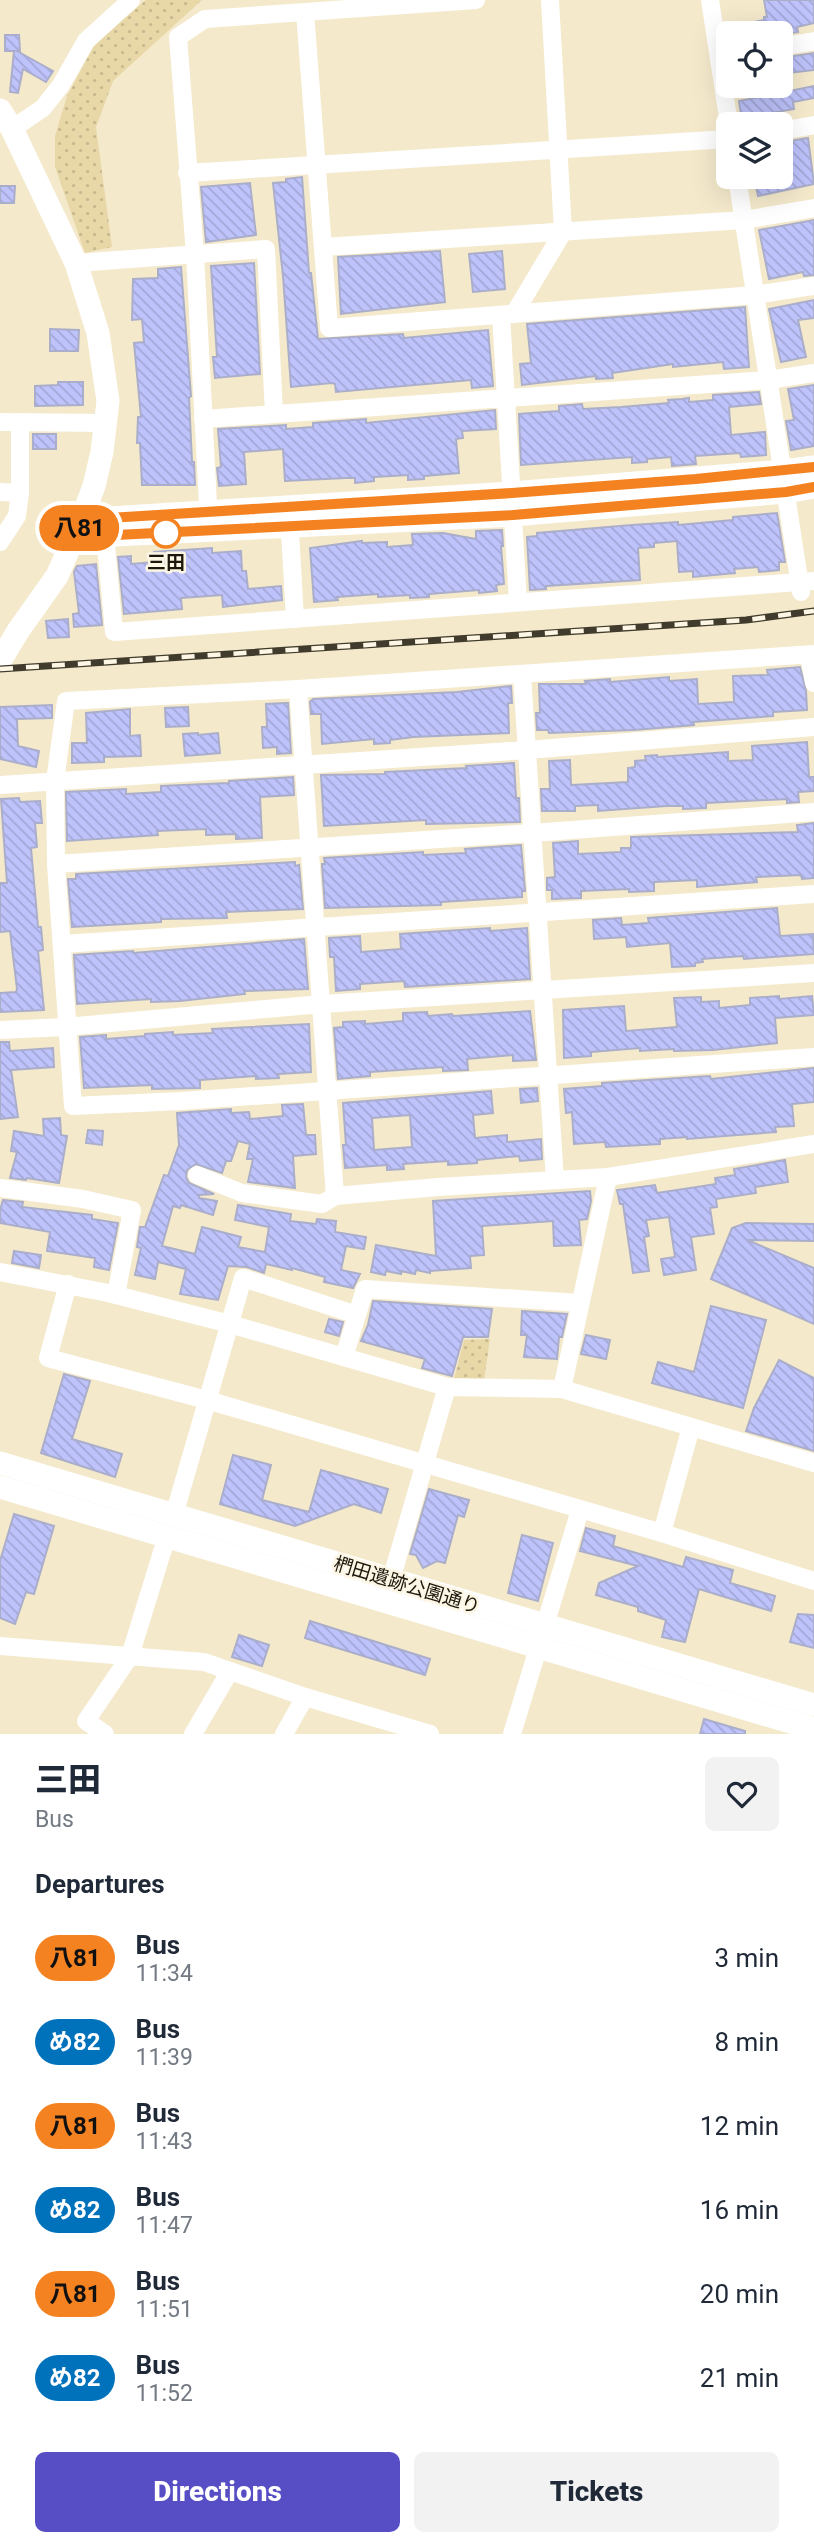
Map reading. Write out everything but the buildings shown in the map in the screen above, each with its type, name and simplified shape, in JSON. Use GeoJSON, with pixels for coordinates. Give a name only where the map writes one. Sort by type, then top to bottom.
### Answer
{"type":"FeatureCollection","features":[{"type":"Feature","properties":{"kind":"street"},"geometry":{"type":"LineString","coordinates":[[2,646],[78,528],[94,486],[107,423],[106,376],[100,343],[76,263],[6,120],[43,108],[61,85],[86,41],[107,19],[131,0]]}},
{"type":"Feature","properties":{"kind":"street"},"geometry":{"type":"LineString","coordinates":[[209,521],[195,254],[178,37],[205,19],[476,0]]}},
{"type":"Feature","properties":{"kind":"street"},"geometry":{"type":"LineString","coordinates":[[518,602],[506,397],[507,314],[564,232],[550,0]]}},
{"type":"Feature","properties":{"kind":"street"},"geometry":{"type":"LineString","coordinates":[[710,0],[716,26]]}},
{"type":"Feature","properties":{"kind":"street"},"geometry":{"type":"LineString","coordinates":[[305,12],[329,328],[755,295],[814,286]]}},
{"type":"Feature","properties":{"kind":"street"},"geometry":{"type":"LineString","coordinates":[[793,45],[814,41]]}},
{"type":"Feature","properties":{"kind":"street"},"geometry":{"type":"LineString","coordinates":[[793,129],[814,125]]}},
{"type":"Feature","properties":{"kind":"street"},"geometry":{"type":"LineString","coordinates":[[187,173],[716,140]]}},
{"type":"Feature","properties":{"kind":"street"},"geometry":{"type":"LineString","coordinates":[[105,535],[114,632],[518,602],[805,586],[784,482],[739,189]]}},
{"type":"Feature","properties":{"kind":"street"},"geometry":{"type":"LineString","coordinates":[[323,247],[744,220],[814,208]]}},
{"type":"Feature","properties":{"kind":"street"},"geometry":{"type":"LineString","coordinates":[[76,263],[266,248],[274,414]]}},
{"type":"Feature","properties":{"kind":"street"},"geometry":{"type":"LineString","coordinates":[[202,419],[769,380],[814,373]]}},
{"type":"Feature","properties":{"kind":"street"},"geometry":{"type":"LineString","coordinates":[[0,422],[107,423]]}},
{"type":"Feature","properties":{"kind":"street"},"geometry":{"type":"LineString","coordinates":[[0,542],[17,516],[20,493],[20,422]]}},
{"type":"Feature","properties":{"kind":"street"},"geometry":{"type":"LineString","coordinates":[[784,482],[814,467]]}},
{"type":"Feature","properties":{"kind":"street"},"geometry":{"type":"LineString","coordinates":[[78,528],[109,518],[209,521],[513,504],[784,482],[814,487]]}},
{"type":"Feature","properties":{"kind":"street"},"geometry":{"type":"LineString","coordinates":[[0,492],[20,493]]}},
{"type":"Feature","properties":{"kind":"street"},"geometry":{"type":"LineString","coordinates":[[289,517],[295,619]]}},
{"type":"Feature","properties":{"kind":"street"},"geometry":{"type":"LineString","coordinates":[[78,528],[105,535],[209,521]]}},
{"type":"Feature","properties":{"kind":"street"},"geometry":{"type":"LineString","coordinates":[[814,683],[812,654],[522,675],[66,701],[55,781],[56,864],[63,944],[65,1027],[73,1106],[814,1057]]}},
{"type":"Feature","properties":{"kind":"street"},"geometry":{"type":"LineString","coordinates":[[522,675],[555,1180]]}},
{"type":"Feature","properties":{"kind":"street"},"geometry":{"type":"LineString","coordinates":[[299,689],[335,1196]]}},
{"type":"Feature","properties":{"kind":"street"},"geometry":{"type":"LineString","coordinates":[[0,785],[527,750],[814,727]]}},
{"type":"Feature","properties":{"kind":"street"},"geometry":{"type":"LineString","coordinates":[[56,864],[532,833],[814,811]]}},
{"type":"Feature","properties":{"kind":"street"},"geometry":{"type":"LineString","coordinates":[[63,944],[814,894]]}},
{"type":"Feature","properties":{"kind":"street"},"geometry":{"type":"LineString","coordinates":[[0,1030],[65,1027],[321,1004],[814,974]]}},
{"type":"Feature","properties":{"kind":"street"},"geometry":{"type":"LineString","coordinates":[[197,1175],[242,1193],[322,1204],[335,1196],[608,1177],[814,1144]]}},
{"type":"Feature","properties":{"kind":"street"},"geometry":{"type":"LineString","coordinates":[[562,1390],[608,1177]]}},
{"type":"Feature","properties":{"kind":"street"},"geometry":{"type":"LineString","coordinates":[[0,1188],[83,1199],[132,1210],[116,1295]]}},
{"type":"Feature","properties":{"kind":"street"},"geometry":{"type":"LineString","coordinates":[[0,1272],[68,1284],[230,1324],[447,1387],[562,1390],[814,1463]]}},
{"type":"Feature","properties":{"kind":"street"},"geometry":{"type":"LineString","coordinates":[[105,1734],[86,1721],[130,1656],[243,1278],[357,1315]]}},
{"type":"Feature","properties":{"kind":"street"},"geometry":{"type":"LineString","coordinates":[[68,1284],[48,1358],[206,1400],[662,1533],[814,1581]]}},
{"type":"Feature","properties":{"kind":"street"},"geometry":{"type":"LineString","coordinates":[[344,1357],[365,1289],[580,1303]]}},
{"type":"Feature","properties":{"kind":"street"},"geometry":{"type":"LineString","coordinates":[[391,1580],[447,1387]]}},
{"type":"Feature","properties":{"kind":"street"},"geometry":{"type":"LineString","coordinates":[[662,1533],[691,1427]]}},
{"type":"Feature","properties":{"kind":"street","name":"椚田遺跡公園通り"},"geometry":{"type":"LineString","coordinates":[[0,1463],[170,1526],[541,1637],[814,1729]]}},
{"type":"Feature","properties":{"kind":"street","name":"椚田遺跡公園通り"},"geometry":{"type":"LineString","coordinates":[[0,1486],[391,1580],[541,1637],[814,1705]]}},
{"type":"Feature","properties":{"kind":"street"},"geometry":{"type":"LineString","coordinates":[[512,1734],[580,1510]]}},
{"type":"Feature","properties":{"kind":"street"},"geometry":{"type":"LineString","coordinates":[[0,1646],[204,1662],[410,1731],[430,1734]]}},
{"type":"Feature","properties":{"kind":"street"},"geometry":{"type":"LineString","coordinates":[[193,1734],[230,1671]]}},
{"type":"Feature","properties":{"kind":"street"},"geometry":{"type":"LineString","coordinates":[[284,1734],[306,1696]]}},
{"type":"Feature","properties":{"kind":"shaded area"},"geometry":{"type":"Polygon","coordinates":[[[146,0],[202,0],[113,81],[96,127],[112,247],[85,253],[55,167],[55,136],[67,96],[96,42],[146,0]]]}},
{"type":"Feature","properties":{"kind":"shaded area"},"geometry":{"type":"Polygon","coordinates":[[[490,1339],[484,1380],[454,1379],[464,1340],[490,1339]]]}},
{"type":"Feature","properties":{"kind":"railway"},"geometry":{"type":"LineString","coordinates":[[0,669],[746,620],[814,611]]}},
{"type":"Feature","properties":{"kind":"bus line","name":"八81"},"geometry":{"type":"LineString","coordinates":[[814,467],[512,493],[109,518],[78,528],[116,535],[513,515],[786,492],[814,487]]}},
{"type":"Feature","properties":{"kind":"place","name":"三田"},"geometry":{"type":"Point","coordinates":[166,533]}}]}
